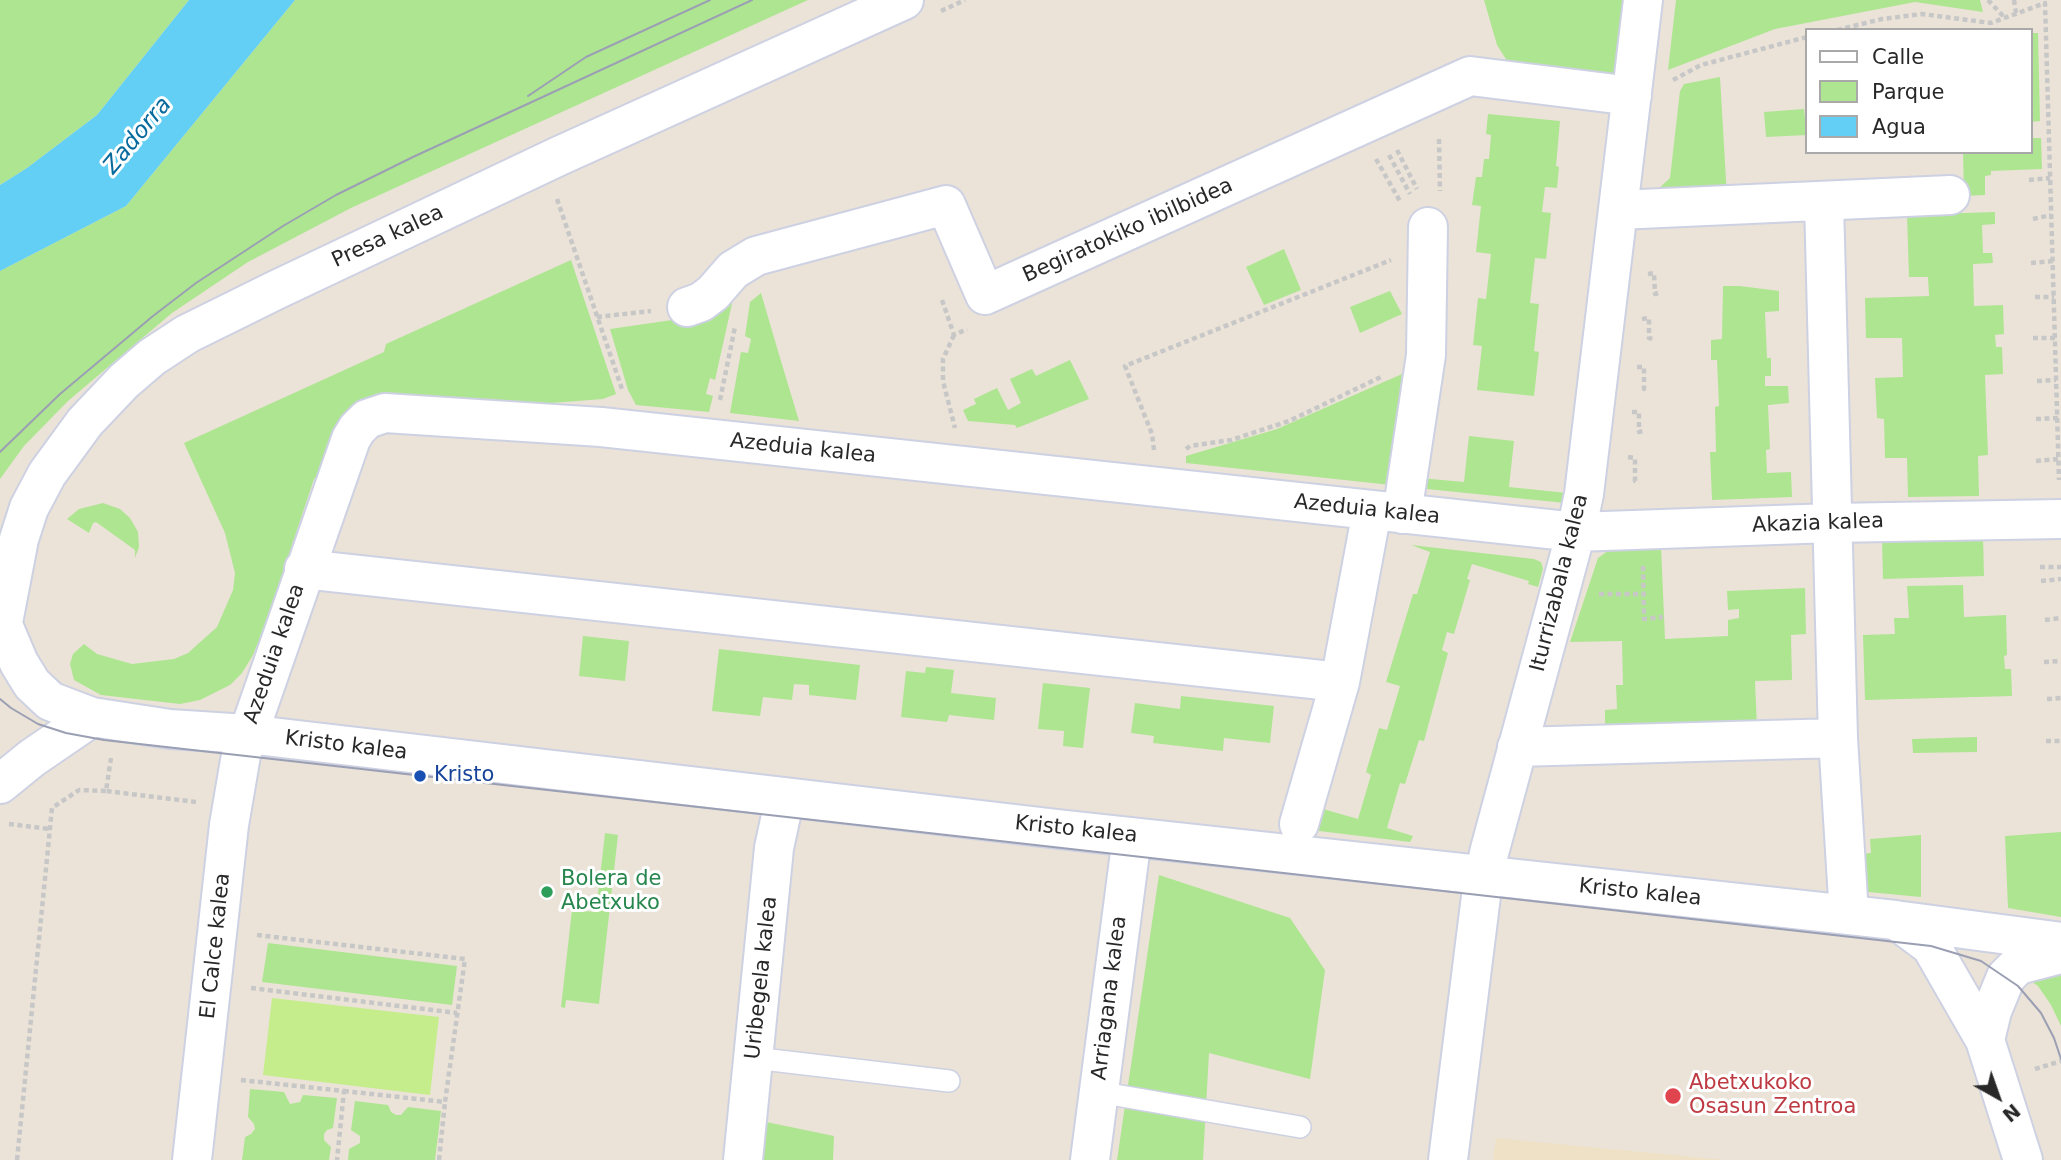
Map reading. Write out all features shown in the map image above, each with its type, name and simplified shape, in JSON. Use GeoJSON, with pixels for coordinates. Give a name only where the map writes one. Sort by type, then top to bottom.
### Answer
{"type":"FeatureCollection","features":[{"type":"Feature","properties":{"kind":"street","name":"Presa kalea"},"geometry":{"type":"LineString","coordinates":[[3,625],[19,539],[47,474],[85,422],[124,381],[152,357],[220,317],[559,156],[904,0]]}},
{"type":"Feature","properties":{"kind":"street","name":"Iturrizabala kalea"},"geometry":{"type":"LineString","coordinates":[[1448,1160],[1481,896],[1489,853],[1584,494],[1643,0]]}},
{"type":"Feature","properties":{"kind":"street","name":"Begiratokiko ibilbidea"},"geometry":{"type":"LineString","coordinates":[[687,307],[701,302],[713,293],[733,270],[756,256],[946,205],[985,295],[1470,76],[1632,96]]}},
{"type":"Feature","properties":{"kind":"street"},"geometry":{"type":"LineString","coordinates":[[1618,210],[1950,195]]}},
{"type":"Feature","properties":{"kind":"street"},"geometry":{"type":"LineString","coordinates":[[1824,202],[1838,738],[1849,915]]}},
{"type":"Feature","properties":{"kind":"street"},"geometry":{"type":"LineString","coordinates":[[1299,824],[1387,513],[1426,355],[1422,216]]}},
{"type":"Feature","properties":{"kind":"street","name":"Azeduia kalea"},"geometry":{"type":"LineString","coordinates":[[247,734],[351,439],[367,419],[385,414],[601,427],[1576,532]]}},
{"type":"Feature","properties":{"kind":"street","name":"Akazia kalea"},"geometry":{"type":"LineString","coordinates":[[1576,532],[1832,523],[2061,519]]}},
{"type":"Feature","properties":{"kind":"street"},"geometry":{"type":"LineString","coordinates":[[304,569],[1340,682]]}},
{"type":"Feature","properties":{"kind":"street","name":"Kristo kalea"},"geometry":{"type":"LineString","coordinates":[[3,625],[19,663],[32,684],[50,701],[92,717],[170,729],[247,734],[1132,837],[1419,867],[1486,877],[1895,920],[2061,942]]}},
{"type":"Feature","properties":{"kind":"street"},"geometry":{"type":"LineString","coordinates":[[0,784],[32,758],[92,717]]}},
{"type":"Feature","properties":{"kind":"street","name":"El Calce kalea"},"geometry":{"type":"LineString","coordinates":[[192,1160],[229,825],[247,734]]}},
{"type":"Feature","properties":{"kind":"street"},"geometry":{"type":"LineString","coordinates":[[1517,747],[1838,738]]}},
{"type":"Feature","properties":{"kind":"street","name":"Uribegela kalea"},"geometry":{"type":"LineString","coordinates":[[743,1160],[775,848],[785,797]]}},
{"type":"Feature","properties":{"kind":"street","name":"Arriagana kalea"},"geometry":{"type":"LineString","coordinates":[[1090,1160],[1132,837]]}},
{"type":"Feature","properties":{"kind":"street"},"geometry":{"type":"LineString","coordinates":[[1895,920],[1931,946],[1985,1040],[2024,1160]]}},
{"type":"Feature","properties":{"kind":"street"},"geometry":{"type":"LineString","coordinates":[[1985,1040],[1995,1001],[2006,977],[2018,965],[2061,954]]}},
{"type":"Feature","properties":{"kind":"lane"},"geometry":{"type":"LineString","coordinates":[[754,1058],[949,1081]]}},
{"type":"Feature","properties":{"kind":"lane"},"geometry":{"type":"LineString","coordinates":[[1098,1092],[1300,1127]]}},
{"type":"Feature","properties":{"kind":"path"},"geometry":{"type":"LineString","coordinates":[[1988,0],[2005,18]]}},
{"type":"Feature","properties":{"kind":"path"},"geometry":{"type":"LineString","coordinates":[[2014,0],[2016,13]]}},
{"type":"Feature","properties":{"kind":"path"},"geometry":{"type":"LineString","coordinates":[[1845,28],[1882,19],[1922,14],[1991,23],[2045,2],[2061,519]]}},
{"type":"Feature","properties":{"kind":"path"},"geometry":{"type":"LineString","coordinates":[[1671,92],[1673,78],[1701,65],[1806,37]]}},
{"type":"Feature","properties":{"kind":"path"},"geometry":{"type":"LineString","coordinates":[[1396,147],[1422,216]]}},
{"type":"Feature","properties":{"kind":"path"},"geometry":{"type":"LineString","coordinates":[[1388,152],[1422,216]]}},
{"type":"Feature","properties":{"kind":"path"},"geometry":{"type":"LineString","coordinates":[[559,156],[571,181],[554,188],[619,381]]}},
{"type":"Feature","properties":{"kind":"path"},"geometry":{"type":"LineString","coordinates":[[2029,180],[2050,178]]}},
{"type":"Feature","properties":{"kind":"path"},"geometry":{"type":"LineString","coordinates":[[2033,219],[2051,215]]}},
{"type":"Feature","properties":{"kind":"path"},"geometry":{"type":"LineString","coordinates":[[1156,459],[1152,434],[1125,366],[1380,263],[1422,216]]}},
{"type":"Feature","properties":{"kind":"path"},"geometry":{"type":"LineString","coordinates":[[2031,263],[2053,261]]}},
{"type":"Feature","properties":{"kind":"path"},"geometry":{"type":"LineString","coordinates":[[1654,273],[1655,294],[1658,293]]}},
{"type":"Feature","properties":{"kind":"path"},"geometry":{"type":"LineString","coordinates":[[2035,297],[2054,297]]}},
{"type":"Feature","properties":{"kind":"path"},"geometry":{"type":"LineString","coordinates":[[941,299],[954,335]]}},
{"type":"Feature","properties":{"kind":"path"},"geometry":{"type":"LineString","coordinates":[[597,317],[687,307]]}},
{"type":"Feature","properties":{"kind":"path"},"geometry":{"type":"LineString","coordinates":[[1649,318],[1649,338],[1653,339]]}},
{"type":"Feature","properties":{"kind":"path"},"geometry":{"type":"LineString","coordinates":[[718,411],[737,319]]}},
{"type":"Feature","properties":{"kind":"path"},"geometry":{"type":"LineString","coordinates":[[958,439],[943,381],[943,359],[954,335],[979,323]]}},
{"type":"Feature","properties":{"kind":"path"},"geometry":{"type":"LineString","coordinates":[[2033,338],[2055,338]]}},
{"type":"Feature","properties":{"kind":"path"},"geometry":{"type":"LineString","coordinates":[[1179,455],[1190,446],[1231,440],[1289,421],[1426,355]]}},
{"type":"Feature","properties":{"kind":"path"},"geometry":{"type":"LineString","coordinates":[[1644,367],[1644,389],[1648,388]]}},
{"type":"Feature","properties":{"kind":"path"},"geometry":{"type":"LineString","coordinates":[[2037,381],[2056,380]]}},
{"type":"Feature","properties":{"kind":"path"},"geometry":{"type":"LineString","coordinates":[[1639,412],[1639,432],[1643,431]]}},
{"type":"Feature","properties":{"kind":"path"},"geometry":{"type":"LineString","coordinates":[[2036,419],[2057,418]]}},
{"type":"Feature","properties":{"kind":"path"},"geometry":{"type":"LineString","coordinates":[[1635,457],[1635,481],[1639,481]]}},
{"type":"Feature","properties":{"kind":"path"},"geometry":{"type":"LineString","coordinates":[[2036,461],[2059,459]]}},
{"type":"Feature","properties":{"kind":"path"},"geometry":{"type":"LineString","coordinates":[[1653,566],[1643,566],[1644,620],[1664,617]]}},
{"type":"Feature","properties":{"kind":"path"},"geometry":{"type":"LineString","coordinates":[[2040,567],[2061,567]]}},
{"type":"Feature","properties":{"kind":"path"},"geometry":{"type":"LineString","coordinates":[[2041,581],[2061,579]]}},
{"type":"Feature","properties":{"kind":"path"},"geometry":{"type":"LineString","coordinates":[[1597,594],[1643,594]]}},
{"type":"Feature","properties":{"kind":"path"},"geometry":{"type":"LineString","coordinates":[[2045,620],[2061,618]]}},
{"type":"Feature","properties":{"kind":"path"},"geometry":{"type":"LineString","coordinates":[[2043,662],[2061,661]]}},
{"type":"Feature","properties":{"kind":"path"},"geometry":{"type":"LineString","coordinates":[[2047,699],[2061,698]]}},
{"type":"Feature","properties":{"kind":"path"},"geometry":{"type":"LineString","coordinates":[[2046,741],[2061,741]]}},
{"type":"Feature","properties":{"kind":"path"},"geometry":{"type":"LineString","coordinates":[[16,1160],[52,808],[79,790],[106,791]]}},
{"type":"Feature","properties":{"kind":"path"},"geometry":{"type":"LineString","coordinates":[[3,823],[50,829]]}},
{"type":"Feature","properties":{"kind":"path"},"geometry":{"type":"LineString","coordinates":[[257,935],[465,959],[439,1160]]}},
{"type":"Feature","properties":{"kind":"path"},"geometry":{"type":"LineString","coordinates":[[251,988],[457,1013]]}},
{"type":"Feature","properties":{"kind":"path"},"geometry":{"type":"LineString","coordinates":[[241,1080],[445,1102]]}},
{"type":"Feature","properties":{"kind":"path"},"geometry":{"type":"LineString","coordinates":[[337,1160],[344,1091]]}},
{"type":"Feature","properties":{"kind":"shaded area"},"geometry":{"type":"Polygon","coordinates":[[[1496,1138],[1725,1160],[1493,1160],[1496,1138]]]}},
{"type":"Feature","properties":{"kind":"green space"},"geometry":{"type":"Polygon","coordinates":[[[0,0],[189,0],[97,115],[0,185],[0,0]]]}},
{"type":"Feature","properties":{"kind":"green space"},"geometry":{"type":"Polygon","coordinates":[[[295,0],[808,0],[351,208],[248,262],[172,313],[68,401],[24,446],[0,479],[0,271],[126,206],[295,0]]]}},
{"type":"Feature","properties":{"kind":"green space"},"geometry":{"type":"Polygon","coordinates":[[[1484,0],[1625,0],[1618,66],[1615,72],[1608,78],[1516,75],[1497,45],[1484,0]]]}},
{"type":"Feature","properties":{"kind":"green space"},"geometry":{"type":"Polygon","coordinates":[[[1676,0],[1980,0],[1983,12],[1915,2],[1775,29],[1668,70],[1676,0]]]}},
{"type":"Feature","properties":{"kind":"green space"},"geometry":{"type":"Polygon","coordinates":[[[2033,33],[2038,33],[2040,121],[2033,122],[2033,33]]]}},
{"type":"Feature","properties":{"kind":"green space"},"geometry":{"type":"Polygon","coordinates":[[[1720,77],[1727,197],[1655,192],[1670,178],[1680,91],[1684,84],[1720,77]]]}},
{"type":"Feature","properties":{"kind":"green space"},"geometry":{"type":"Polygon","coordinates":[[[1804,109],[1806,135],[1766,137],[1764,112],[1804,109]]]}},
{"type":"Feature","properties":{"kind":"green space"},"geometry":{"type":"Polygon","coordinates":[[[1488,114],[1560,121],[1557,188],[1545,187],[1542,212],[1551,213],[1546,259],[1535,258],[1530,303],[1539,304],[1534,351],[1539,352],[1534,396],[1477,390],[1482,346],[1473,345],[1478,298],[1486,299],[1491,254],[1476,252],[1481,206],[1472,205],[1476,177],[1482,177],[1484,159],[1489,159],[1491,135],[1486,134],[1488,114]]]}},
{"type":"Feature","properties":{"kind":"green space"},"geometry":{"type":"Polygon","coordinates":[[[2033,138],[2041,138],[2042,169],[1991,171],[1991,175],[1985,176],[1985,195],[1964,196],[1963,154],[2033,154],[2033,138]]]}},
{"type":"Feature","properties":{"kind":"green space"},"geometry":{"type":"Polygon","coordinates":[[[1995,212],[1995,224],[1982,225],[1983,253],[1992,253],[1993,263],[1973,264],[1974,306],[2003,305],[2004,334],[1995,335],[1996,347],[2002,347],[2003,374],[1985,375],[1988,455],[1978,456],[1979,496],[1908,497],[1907,458],[1885,458],[1884,419],[1877,418],[1875,378],[1903,377],[1902,338],[1866,338],[1865,298],[1929,296],[1928,277],[1909,277],[1907,215],[1995,212]]]}},
{"type":"Feature","properties":{"kind":"green space"},"geometry":{"type":"Polygon","coordinates":[[[1284,249],[1301,290],[1264,305],[1246,267],[1284,249]]]}},
{"type":"Feature","properties":{"kind":"green space"},"geometry":{"type":"Polygon","coordinates":[[[571,260],[616,394],[603,399],[500,407],[384,400],[314,479],[264,629],[253,655],[242,673],[230,685],[200,700],[180,704],[101,695],[74,680],[70,664],[73,654],[84,644],[97,654],[132,664],[174,659],[188,653],[217,627],[233,590],[235,573],[225,533],[184,443],[384,352],[386,344],[571,260]]]}},
{"type":"Feature","properties":{"kind":"green space"},"geometry":{"type":"Polygon","coordinates":[[[1723,286],[1779,291],[1779,311],[1765,312],[1767,358],[1771,358],[1771,376],[1765,376],[1765,386],[1788,386],[1789,403],[1768,405],[1770,449],[1766,450],[1767,473],[1791,472],[1792,497],[1712,500],[1710,452],[1716,452],[1715,407],[1719,406],[1717,360],[1711,360],[1711,340],[1722,339],[1723,286]]]}},
{"type":"Feature","properties":{"kind":"green space"},"geometry":{"type":"Polygon","coordinates":[[[1390,291],[1402,314],[1360,333],[1350,307],[1390,291]]]}},
{"type":"Feature","properties":{"kind":"green space"},"geometry":{"type":"Polygon","coordinates":[[[761,293],[799,421],[730,413],[741,352],[748,353],[751,339],[745,336],[750,302],[761,293]]]}},
{"type":"Feature","properties":{"kind":"green space"},"geometry":{"type":"Polygon","coordinates":[[[733,299],[715,380],[710,378],[706,394],[713,396],[709,412],[636,405],[628,390],[610,329],[679,319],[733,299]]]}},
{"type":"Feature","properties":{"kind":"green space"},"geometry":{"type":"Polygon","coordinates":[[[1070,360],[1089,399],[1017,428],[1015,425],[968,421],[963,410],[976,404],[974,399],[997,388],[1008,410],[1021,403],[1010,379],[1032,369],[1036,376],[1070,360]]]}},
{"type":"Feature","properties":{"kind":"green space"},"geometry":{"type":"Polygon","coordinates":[[[1402,374],[1391,485],[1186,463],[1186,456],[1277,429],[1402,374]]]}},
{"type":"Feature","properties":{"kind":"green space"},"geometry":{"type":"Polygon","coordinates":[[[1469,436],[1514,441],[1509,487],[1567,493],[1565,503],[1417,488],[1420,478],[1464,482],[1469,436]]]}},
{"type":"Feature","properties":{"kind":"green space"},"geometry":{"type":"Polygon","coordinates":[[[103,503],[120,509],[130,518],[138,532],[139,547],[135,558],[135,550],[96,522],[89,533],[67,519],[79,509],[103,503]]]}},
{"type":"Feature","properties":{"kind":"green space"},"geometry":{"type":"Polygon","coordinates":[[[1983,536],[1984,576],[1883,579],[1882,539],[1983,536]]]}},
{"type":"Feature","properties":{"kind":"green space"},"geometry":{"type":"Polygon","coordinates":[[[1411,545],[1534,559],[1541,562],[1543,569],[1538,587],[1528,584],[1529,581],[1472,564],[1454,634],[1447,632],[1442,650],[1448,653],[1424,741],[1419,740],[1405,784],[1400,783],[1387,828],[1413,836],[1410,842],[1311,830],[1316,807],[1358,819],[1371,775],[1366,772],[1379,728],[1387,730],[1400,686],[1386,682],[1413,594],[1417,594],[1430,552],[1411,545]]]}},
{"type":"Feature","properties":{"kind":"green space"},"geometry":{"type":"Polygon","coordinates":[[[1661,546],[1665,639],[1728,636],[1728,620],[1739,618],[1739,609],[1728,610],[1727,591],[1805,588],[1806,634],[1791,635],[1792,680],[1755,681],[1757,728],[1605,733],[1605,710],[1617,709],[1616,685],[1623,685],[1622,641],[1570,642],[1598,558],[1609,550],[1661,546]]]}},
{"type":"Feature","properties":{"kind":"green space"},"geometry":{"type":"Polygon","coordinates":[[[1963,585],[1964,617],[2006,615],[2007,655],[2004,656],[2005,669],[2011,669],[2012,696],[1865,700],[1863,635],[1895,634],[1894,618],[1909,618],[1907,586],[1963,585]]]}},
{"type":"Feature","properties":{"kind":"green space"},"geometry":{"type":"Polygon","coordinates":[[[583,636],[629,641],[625,681],[579,676],[583,636]]]}},
{"type":"Feature","properties":{"kind":"green space"},"geometry":{"type":"Polygon","coordinates":[[[719,649],[860,665],[856,700],[809,695],[809,685],[794,684],[792,700],[763,697],[760,716],[712,711],[719,649]]]}},
{"type":"Feature","properties":{"kind":"green space"},"geometry":{"type":"Polygon","coordinates":[[[926,667],[954,670],[951,693],[996,698],[994,720],[949,715],[947,722],[901,717],[906,671],[925,673],[926,667]]]}},
{"type":"Feature","properties":{"kind":"green space"},"geometry":{"type":"Polygon","coordinates":[[[1043,683],[1090,688],[1083,748],[1063,746],[1064,731],[1038,729],[1043,683]]]}},
{"type":"Feature","properties":{"kind":"green space"},"geometry":{"type":"Polygon","coordinates":[[[1181,696],[1274,706],[1270,743],[1224,738],[1223,751],[1153,743],[1154,736],[1131,733],[1135,703],[1180,709],[1181,696]]]}},
{"type":"Feature","properties":{"kind":"green space"},"geometry":{"type":"Polygon","coordinates":[[[1977,737],[1977,752],[1913,753],[1912,739],[1977,737]]]}},
{"type":"Feature","properties":{"kind":"green space"},"geometry":{"type":"Polygon","coordinates":[[[2061,832],[2061,917],[2008,908],[2005,836],[2061,832]]]}},
{"type":"Feature","properties":{"kind":"green space"},"geometry":{"type":"Polygon","coordinates":[[[605,833],[618,835],[599,1004],[566,1000],[565,1008],[561,1007],[572,910],[596,912],[605,833]]]}},
{"type":"Feature","properties":{"kind":"green space"},"geometry":{"type":"Polygon","coordinates":[[[1921,835],[1921,897],[1857,891],[1856,854],[1871,853],[1870,839],[1921,835]]]}},
{"type":"Feature","properties":{"kind":"green space"},"geometry":{"type":"Polygon","coordinates":[[[1159,875],[1290,918],[1325,970],[1310,1079],[1209,1053],[1203,1160],[1117,1160],[1159,875]]]}},
{"type":"Feature","properties":{"kind":"green space"},"geometry":{"type":"Polygon","coordinates":[[[268,943],[457,966],[452,1005],[262,982],[268,943]]]}},
{"type":"Feature","properties":{"kind":"green space"},"geometry":{"type":"Polygon","coordinates":[[[2061,965],[2061,1026],[2038,986],[2021,974],[2061,965]]]}},
{"type":"Feature","properties":{"kind":"green space"},"geometry":{"type":"Polygon","coordinates":[[[272,998],[439,1017],[430,1095],[263,1075],[272,998]]]}},
{"type":"Feature","properties":{"kind":"green space"},"geometry":{"type":"Polygon","coordinates":[[[250,1089],[284,1092],[290,1104],[300,1102],[303,1095],[337,1098],[333,1128],[324,1134],[324,1140],[331,1147],[329,1160],[242,1160],[245,1137],[255,1129],[248,1117],[250,1089]]]}},
{"type":"Feature","properties":{"kind":"green space"},"geometry":{"type":"Polygon","coordinates":[[[355,1101],[388,1105],[396,1115],[401,1115],[408,1107],[441,1111],[435,1160],[348,1160],[349,1149],[360,1143],[360,1136],[351,1130],[355,1101]]]}},
{"type":"Feature","properties":{"kind":"green space"},"geometry":{"type":"Polygon","coordinates":[[[747,1118],[834,1136],[833,1160],[744,1160],[747,1118]]]}},
{"type":"Feature","properties":{"kind":"water","name":"Zadorra"},"geometry":{"type":"Polygon","coordinates":[[[189,0],[295,0],[126,206],[0,271],[0,185],[97,115],[189,0]]]}},
{"type":"Feature","properties":{"kind":"tram line"},"geometry":{"type":"LineString","coordinates":[[528,96],[586,57],[710,0]]}},
{"type":"Feature","properties":{"kind":"tram line"},"geometry":{"type":"LineString","coordinates":[[0,452],[60,394],[153,316],[196,283],[283,226],[336,195],[413,157],[752,0]]}},
{"type":"Feature","properties":{"kind":"tram line"},"geometry":{"type":"LineString","coordinates":[[0,699],[38,724],[66,733],[104,740],[1931,946],[1981,961],[2018,986],[2041,1013],[2061,1059]]}},
{"type":"Feature","properties":{"kind":"place","name":"Kristo"},"geometry":{"type":"Point","coordinates":[420,776]}},
{"type":"Feature","properties":{"kind":"place","name":"Bolera de Abetxuko"},"geometry":{"type":"Point","coordinates":[547,892]}},
{"type":"Feature","properties":{"kind":"place","name":"Abetxukoko Osasun Zentroa"},"geometry":{"type":"Point","coordinates":[1673,1096]}}]}
